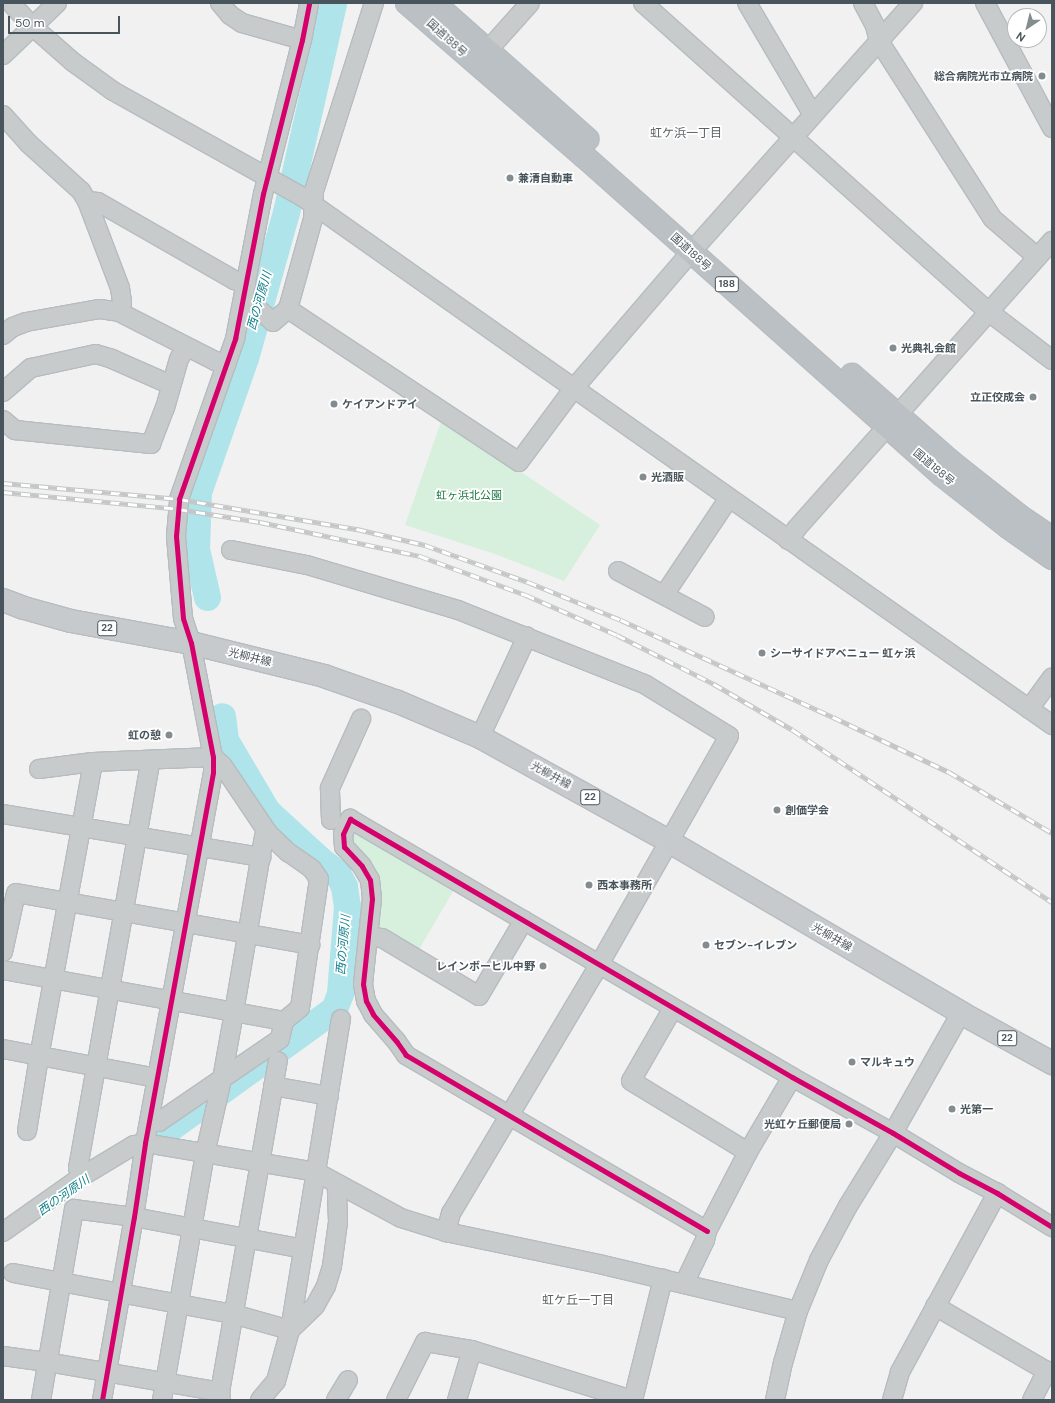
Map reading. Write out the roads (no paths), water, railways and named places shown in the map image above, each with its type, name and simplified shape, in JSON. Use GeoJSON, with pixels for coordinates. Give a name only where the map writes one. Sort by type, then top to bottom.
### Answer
{"type":"FeatureCollection","features":[{"type":"Feature","properties":{"kind":"highway","name":"国道188号"},"geometry":{"type":"LineString","coordinates":[[407,3],[482,57],[892,420],[951,462],[1018,514],[1052,538]]}},
{"type":"Feature","properties":{"kind":"highway","name":"国道188号"},"geometry":{"type":"LineString","coordinates":[[434,3],[482,57]]}},
{"type":"Feature","properties":{"kind":"highway","name":"国道188号"},"geometry":{"type":"LineString","coordinates":[[892,420],[941,474],[1008,527],[1052,558]]}},
{"type":"Feature","properties":{"kind":"main road","name":"光柳井線"},"geometry":{"type":"LineString","coordinates":[[3,600],[24,608],[70,621],[191,643],[324,676],[398,702],[480,737],[670,842],[961,1013],[1052,1063]]}},
{"type":"Feature","properties":{"kind":"street"},"geometry":{"type":"LineString","coordinates":[[11,3],[32,26],[73,62],[113,91],[308,200],[1052,725]]}},
{"type":"Feature","properties":{"kind":"street"},"geometry":{"type":"LineString","coordinates":[[3,56],[57,3]]}},
{"type":"Feature","properties":{"kind":"street"},"geometry":{"type":"LineString","coordinates":[[220,3],[230,15],[242,23],[302,40]]}},
{"type":"Feature","properties":{"kind":"street"},"geometry":{"type":"LineString","coordinates":[[102,1400],[134,1217],[145,1143],[213,772],[213,757],[191,643],[183,618],[176,536],[179,499],[235,339],[266,177],[302,40],[309,3]]}},
{"type":"Feature","properties":{"kind":"street"},"geometry":{"type":"LineString","coordinates":[[243,301],[253,305],[273,322],[288,309],[313,218],[308,200],[314,191],[374,3]]}},
{"type":"Feature","properties":{"kind":"street"},"geometry":{"type":"LineString","coordinates":[[482,57],[530,3]]}},
{"type":"Feature","properties":{"kind":"street"},"geometry":{"type":"LineString","coordinates":[[643,3],[989,312],[1052,360]]}},
{"type":"Feature","properties":{"kind":"street"},"geometry":{"type":"LineString","coordinates":[[746,3],[814,115]]}},
{"type":"Feature","properties":{"kind":"street"},"geometry":{"type":"LineString","coordinates":[[863,3],[875,26],[879,41],[993,219],[1037,257]]}},
{"type":"Feature","properties":{"kind":"street"},"geometry":{"type":"LineString","coordinates":[[288,309],[519,462],[574,388],[696,246],[913,3]]}},
{"type":"Feature","properties":{"kind":"street"},"geometry":{"type":"LineString","coordinates":[[985,3],[1052,128]]}},
{"type":"Feature","properties":{"kind":"street"},"geometry":{"type":"LineString","coordinates":[[3,115],[28,144],[81,191],[87,201],[120,288],[122,304],[119,312]]}},
{"type":"Feature","properties":{"kind":"street"},"geometry":{"type":"LineString","coordinates":[[87,201],[98,202],[234,280],[246,284]]}},
{"type":"Feature","properties":{"kind":"street"},"geometry":{"type":"LineString","coordinates":[[788,540],[892,420],[1052,241]]}},
{"type":"Feature","properties":{"kind":"street"},"geometry":{"type":"LineString","coordinates":[[3,335],[13,327],[26,322],[100,309],[119,312],[215,361],[227,363]]}},
{"type":"Feature","properties":{"kind":"street"},"geometry":{"type":"LineString","coordinates":[[3,420],[15,430],[151,444],[165,408],[179,359],[186,347]]}},
{"type":"Feature","properties":{"kind":"street"},"geometry":{"type":"LineString","coordinates":[[3,392],[31,368],[96,354],[112,359],[171,385]]}},
{"type":"Feature","properties":{"kind":"street"},"geometry":{"type":"LineString","coordinates":[[664,595],[729,498]]}},
{"type":"Feature","properties":{"kind":"street"},"geometry":{"type":"LineString","coordinates":[[231,550],[307,565],[384,587],[458,610],[528,636],[646,685],[729,736],[599,965],[451,1213],[446,1232]]}},
{"type":"Feature","properties":{"kind":"street"},"geometry":{"type":"LineString","coordinates":[[618,571],[706,617]]}},
{"type":"Feature","properties":{"kind":"street"},"geometry":{"type":"LineString","coordinates":[[3,604],[24,608]]}},
{"type":"Feature","properties":{"kind":"street"},"geometry":{"type":"LineString","coordinates":[[480,737],[528,636]]}},
{"type":"Feature","properties":{"kind":"street"},"geometry":{"type":"LineString","coordinates":[[1029,709],[1052,678]]}},
{"type":"Feature","properties":{"kind":"street"},"geometry":{"type":"LineString","coordinates":[[331,820],[330,788],[361,719]]}},
{"type":"Feature","properties":{"kind":"street"},"geometry":{"type":"LineString","coordinates":[[39,769],[93,762],[213,757],[223,766],[268,833],[288,852],[312,869],[319,879],[300,1008],[284,1021],[280,1039],[159,1122],[149,1122]]}},
{"type":"Feature","properties":{"kind":"street"},"geometry":{"type":"LineString","coordinates":[[81,1177],[78,1168],[151,760]]}},
{"type":"Feature","properties":{"kind":"street"},"geometry":{"type":"LineString","coordinates":[[27,1131],[66,903],[93,762]]}},
{"type":"Feature","properties":{"kind":"street"},"geometry":{"type":"LineString","coordinates":[[3,814],[261,858]]}},
{"type":"Feature","properties":{"kind":"street"},"geometry":{"type":"LineString","coordinates":[[707,1231],[406,1055],[373,1014],[366,1001],[362,984],[369,936],[372,899],[370,880],[362,866],[344,847],[343,834],[350,819],[792,1077],[998,1194],[1052,1227]]}},
{"type":"Feature","properties":{"kind":"street"},"geometry":{"type":"LineString","coordinates":[[163,1391],[205,1154],[222,1079],[264,837],[268,833]]}},
{"type":"Feature","properties":{"kind":"street"},"geometry":{"type":"LineString","coordinates":[[3,952],[16,893],[310,945]]}},
{"type":"Feature","properties":{"kind":"street"},"geometry":{"type":"LineString","coordinates":[[369,936],[382,938],[479,996],[524,920]]}},
{"type":"Feature","properties":{"kind":"street"},"geometry":{"type":"LineString","coordinates":[[3,970],[171,1002],[284,1021]]}},
{"type":"Feature","properties":{"kind":"street"},"geometry":{"type":"LineString","coordinates":[[673,1008],[631,1081],[748,1152]]}},
{"type":"Feature","properties":{"kind":"street"},"geometry":{"type":"LineString","coordinates":[[775,1400],[783,1363],[798,1311],[819,1260],[848,1206],[893,1133],[961,1013]]}},
{"type":"Feature","properties":{"kind":"street"},"geometry":{"type":"LineString","coordinates":[[260,1400],[276,1381],[290,1330],[341,1019]]}},
{"type":"Feature","properties":{"kind":"street"},"geometry":{"type":"LineString","coordinates":[[3,1049],[157,1078]]}},
{"type":"Feature","properties":{"kind":"street"},"geometry":{"type":"LineString","coordinates":[[3,1356],[47,1362],[106,1373],[163,1391],[220,1396],[278,1061]]}},
{"type":"Feature","properties":{"kind":"street"},"geometry":{"type":"LineString","coordinates":[[684,1284],[705,1240],[707,1231],[748,1152],[792,1077]]}},
{"type":"Feature","properties":{"kind":"street"},"geometry":{"type":"LineString","coordinates":[[273,1086],[328,1096]]}},
{"type":"Feature","properties":{"kind":"street"},"geometry":{"type":"LineString","coordinates":[[3,1232],[81,1177],[134,1145],[145,1143],[260,1164],[316,1172],[401,1218],[446,1232],[599,1264],[798,1311]]}},
{"type":"Feature","properties":{"kind":"street"},"geometry":{"type":"LineString","coordinates":[[290,1330],[314,1306],[326,1286],[332,1266],[338,1222],[337,1184]]}},
{"type":"Feature","properties":{"kind":"street"},"geometry":{"type":"LineString","coordinates":[[892,1400],[900,1372],[998,1194]]}},
{"type":"Feature","properties":{"kind":"street"},"geometry":{"type":"LineString","coordinates":[[41,1400],[74,1209],[134,1217],[303,1249]]}},
{"type":"Feature","properties":{"kind":"street"},"geometry":{"type":"LineString","coordinates":[[13,1273],[233,1314],[290,1330]]}},
{"type":"Feature","properties":{"kind":"street"},"geometry":{"type":"LineString","coordinates":[[396,1400],[425,1342],[472,1350],[633,1400],[663,1279]]}},
{"type":"Feature","properties":{"kind":"street"},"geometry":{"type":"LineString","coordinates":[[935,1306],[1050,1373],[1032,1400]]}},
{"type":"Feature","properties":{"kind":"street"},"geometry":{"type":"LineString","coordinates":[[458,1400],[472,1350]]}},
{"type":"Feature","properties":{"kind":"street"},"geometry":{"type":"LineString","coordinates":[[336,1400],[348,1380]]}},
{"type":"Feature","properties":{"kind":"waterway","name":"西の河原川"},"geometry":{"type":"LineString","coordinates":[[207,597],[196,549],[198,492],[245,358],[286,212],[333,3]]}},
{"type":"Feature","properties":{"kind":"waterway","name":"西の河原川"},"geometry":{"type":"LineString","coordinates":[[164,1132],[334,1009],[340,993],[347,906],[344,886],[337,873],[319,859],[267,811],[225,740],[222,716]]}},
{"type":"Feature","properties":{"kind":"railway"},"geometry":{"type":"LineString","coordinates":[[3,483],[179,499],[357,529],[425,545],[528,582],[621,620],[833,717],[949,772],[1052,833]]}},
{"type":"Feature","properties":{"kind":"railway"},"geometry":{"type":"LineString","coordinates":[[3,492],[178,509],[260,522],[420,556],[526,595],[617,635],[714,684],[793,730],[1052,902]]}},
{"type":"Feature","properties":{"kind":"place","name":"総合病院光市立病院"},"geometry":{"type":"Point","coordinates":[1042,76]}},
{"type":"Feature","properties":{"kind":"place","name":"兼清自動車"},"geometry":{"type":"Point","coordinates":[510,178]}},
{"type":"Feature","properties":{"kind":"place","name":"光典礼会館"},"geometry":{"type":"Point","coordinates":[893,348]}},
{"type":"Feature","properties":{"kind":"place","name":"立正佼成会"},"geometry":{"type":"Point","coordinates":[1033,397]}},
{"type":"Feature","properties":{"kind":"place","name":"ケイアンドアイ"},"geometry":{"type":"Point","coordinates":[334,404]}},
{"type":"Feature","properties":{"kind":"place","name":"光酒販"},"geometry":{"type":"Point","coordinates":[643,477]}},
{"type":"Feature","properties":{"kind":"place","name":"シーサイドアベニュー 虹ヶ浜"},"geometry":{"type":"Point","coordinates":[762,653]}},
{"type":"Feature","properties":{"kind":"place","name":"虹の憩"},"geometry":{"type":"Point","coordinates":[169,735]}},
{"type":"Feature","properties":{"kind":"place","name":"創価学会"},"geometry":{"type":"Point","coordinates":[777,810]}},
{"type":"Feature","properties":{"kind":"place","name":"西本事務所"},"geometry":{"type":"Point","coordinates":[589,885]}},
{"type":"Feature","properties":{"kind":"place","name":"セブン-イレブン"},"geometry":{"type":"Point","coordinates":[706,945]}},
{"type":"Feature","properties":{"kind":"place","name":"レインボーヒル中野"},"geometry":{"type":"Point","coordinates":[543,966]}},
{"type":"Feature","properties":{"kind":"place","name":"マルキュウ"},"geometry":{"type":"Point","coordinates":[852,1062]}},
{"type":"Feature","properties":{"kind":"place","name":"光第一"},"geometry":{"type":"Point","coordinates":[952,1109]}},
{"type":"Feature","properties":{"kind":"place","name":"光虹ケ丘郵便局"},"geometry":{"type":"Point","coordinates":[849,1124]}},
{"type":"Feature","properties":{"kind":"district","name":"虹ケ浜一丁目"},"geometry":{"type":"Point","coordinates":[686,134]}},
{"type":"Feature","properties":{"kind":"district","name":"虹ケ丘一丁目"},"geometry":{"type":"Point","coordinates":[578,1301]}},
{"type":"Feature","properties":{"kind":"park label","name":"虹ヶ浜北公園"},"geometry":{"type":"Point","coordinates":[469,495]}}]}
